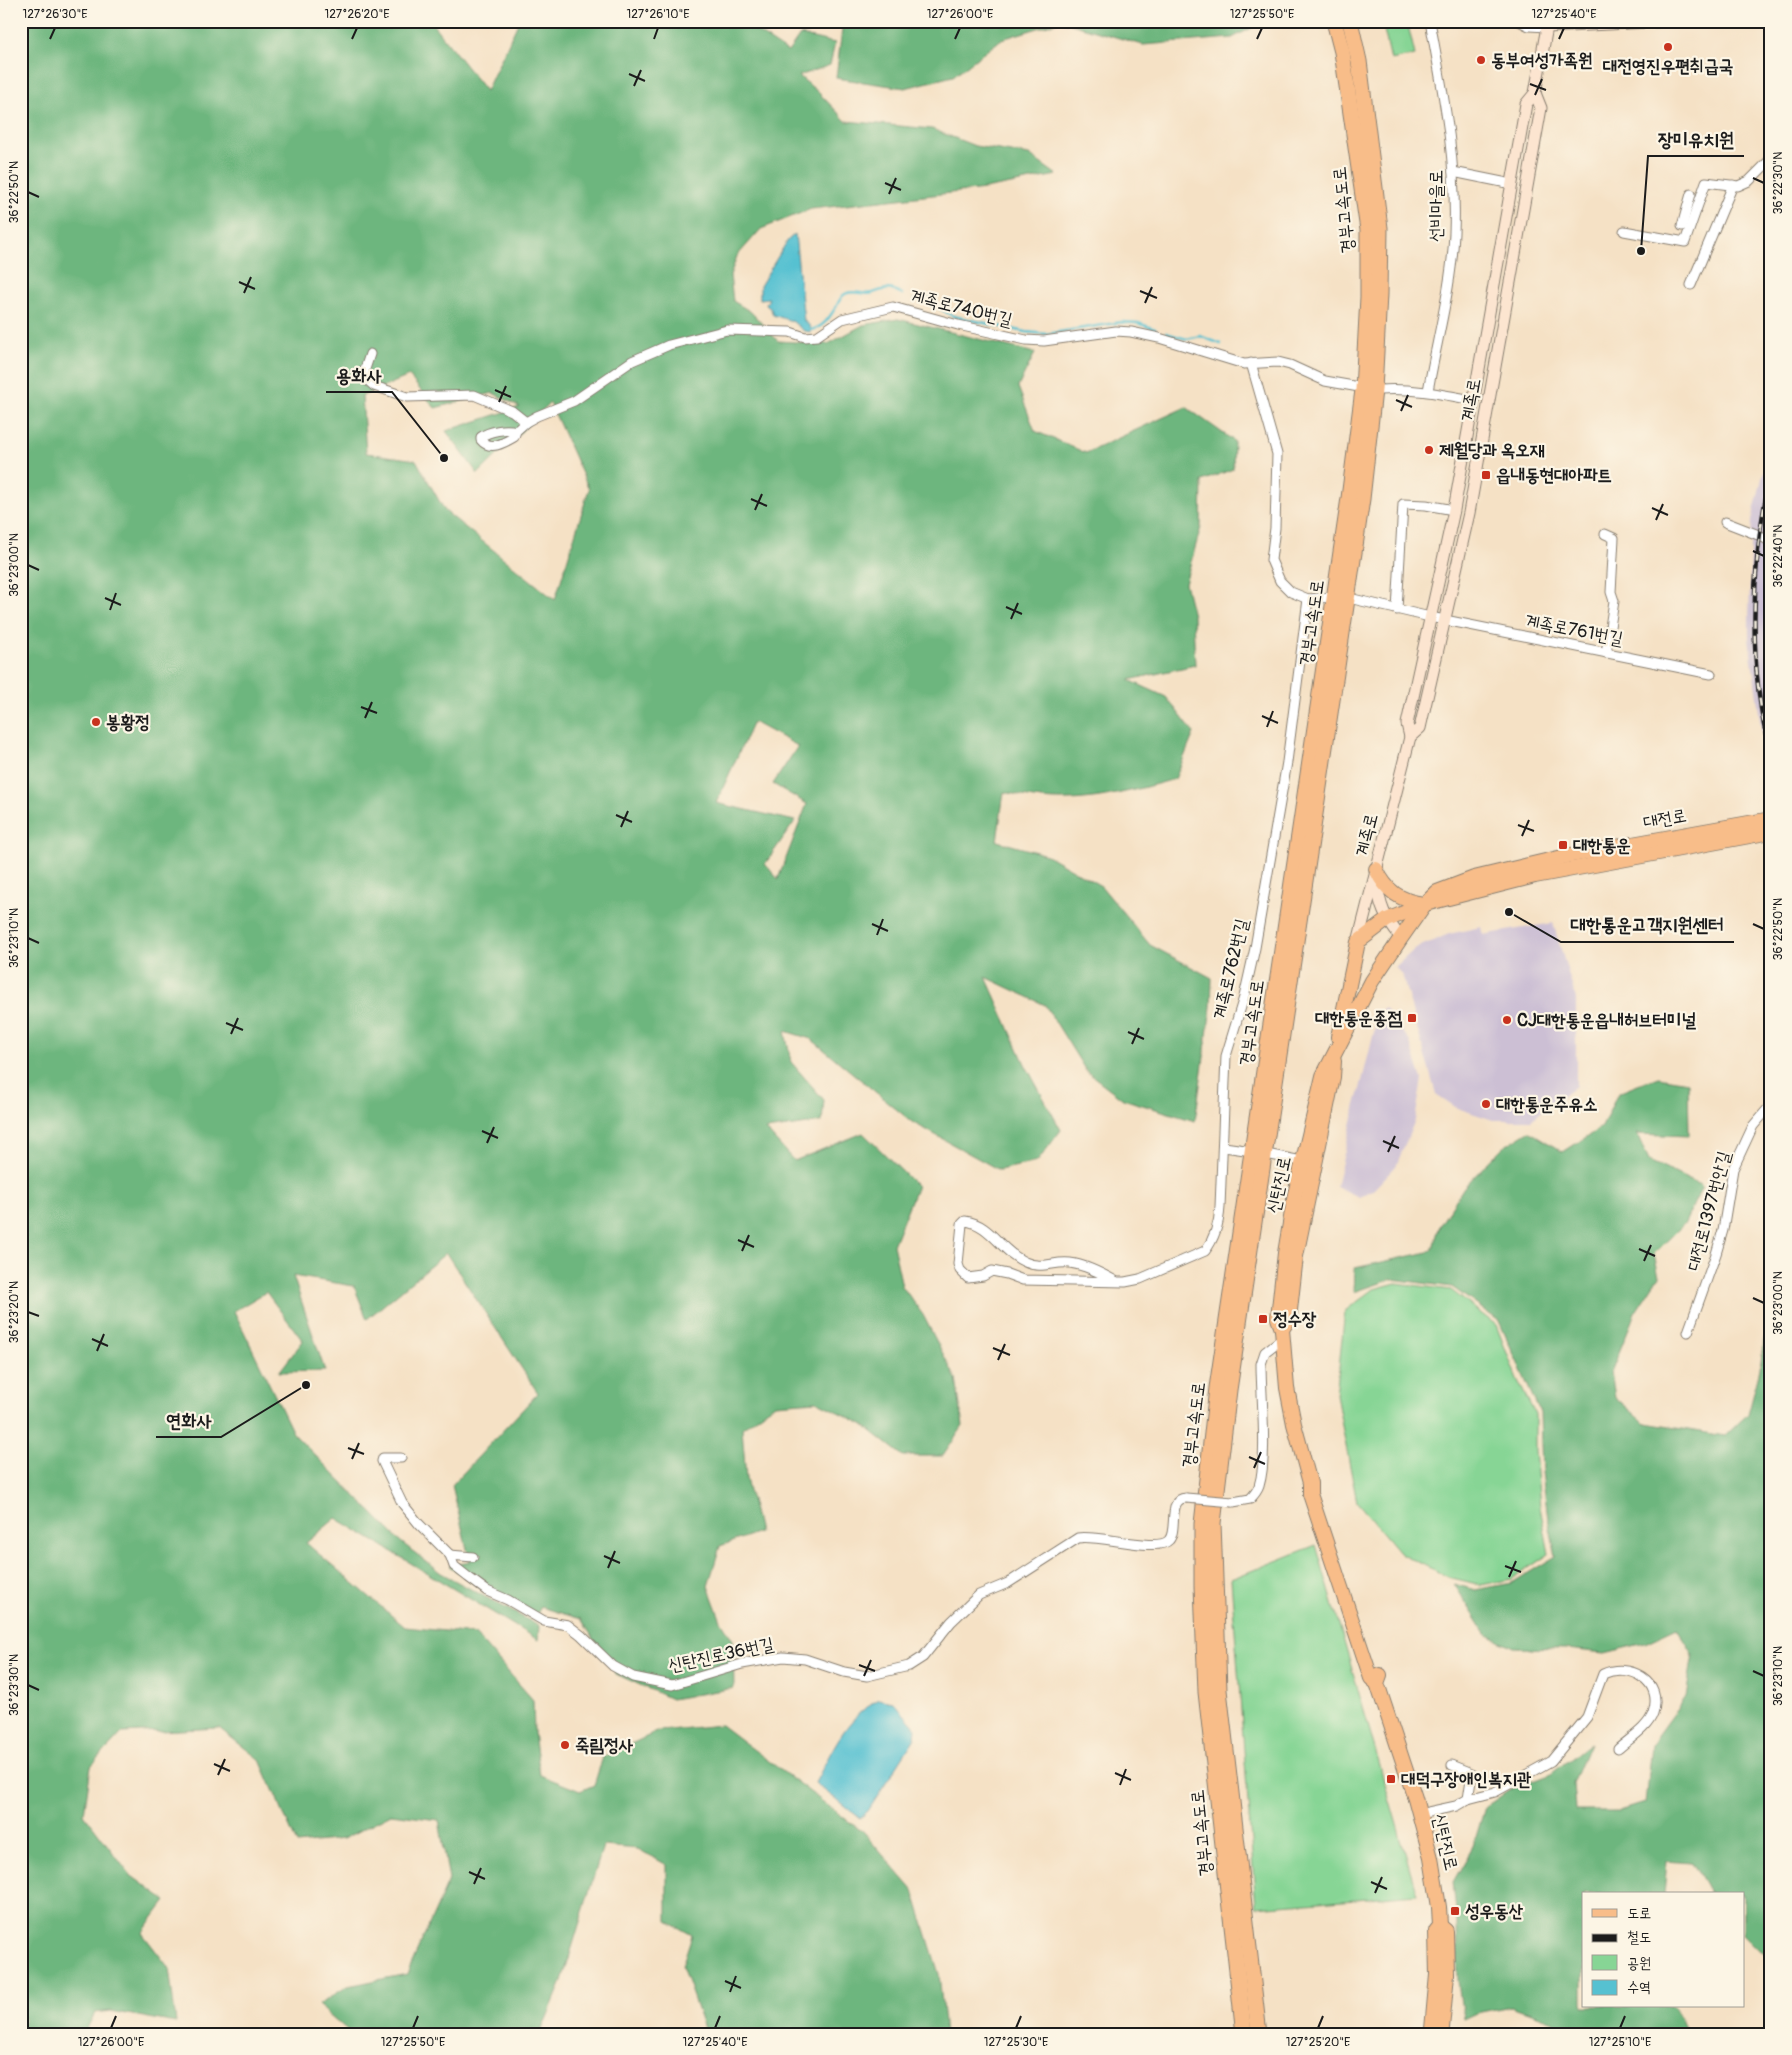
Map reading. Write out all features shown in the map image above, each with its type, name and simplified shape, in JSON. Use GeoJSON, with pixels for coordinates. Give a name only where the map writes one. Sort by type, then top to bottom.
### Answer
{"type":"FeatureCollection","features":[{"type":"Feature","properties":{"kind":"highway","name":"경부고속도로"},"geometry":{"type":"LineString","coordinates":[[1244,2034],[1206,1692],[1202,1524],[1217,1388],[1349,498],[1363,390],[1368,297],[1368,230],[1342,52],[1334,21]]}},
{"type":"Feature","properties":{"kind":"highway","name":"경부고속도로"},"geometry":{"type":"LineString","coordinates":[[1259,2034],[1219,1690],[1213,1523],[1229,1390],[1362,499],[1374,390],[1380,228],[1358,61],[1350,21]]}},
{"type":"Feature","properties":{"kind":"main road"},"geometry":{"type":"LineString","coordinates":[[1547,24],[1671,21]]}},
{"type":"Feature","properties":{"kind":"main road","name":"계족로"},"geometry":{"type":"LineString","coordinates":[[1358,942],[1410,737],[1407,724],[1454,510],[1526,104],[1535,93],[1547,24]]}},
{"type":"Feature","properties":{"kind":"main road","name":"계족로"},"geometry":{"type":"LineString","coordinates":[[1410,737],[1420,728],[1469,514],[1542,108],[1535,93]]}},
{"type":"Feature","properties":{"kind":"main road","name":"대전로"},"geometry":{"type":"LineString","coordinates":[[1425,904],[1437,892],[1452,885],[1506,869],[1571,855],[1771,819]]}},
{"type":"Feature","properties":{"kind":"main road","name":"대전로"},"geometry":{"type":"LineString","coordinates":[[1358,942],[1387,920],[1425,904],[1535,876],[1771,832]]}},
{"type":"Feature","properties":{"kind":"main road"},"geometry":{"type":"LineString","coordinates":[[1335,1052],[1372,981],[1425,904],[1409,901],[1392,892],[1383,883],[1376,869]]}},
{"type":"Feature","properties":{"kind":"main road"},"geometry":{"type":"LineString","coordinates":[[1376,869],[1378,899],[1387,920],[1401,938]]}},
{"type":"Feature","properties":{"kind":"main road","name":"신탄진로"},"geometry":{"type":"LineString","coordinates":[[1282,1334],[1289,1319],[1296,1256],[1333,1077],[1335,1052],[1358,942]]}},
{"type":"Feature","properties":{"kind":"main road","name":"신탄진로"},"geometry":{"type":"LineString","coordinates":[[1335,1052],[1323,1076],[1302,1161],[1285,1253],[1278,1318],[1282,1334],[1290,1406],[1310,1483],[1319,1491],[1380,1674],[1378,1683],[1431,1858],[1439,1907],[1440,1926],[1436,1932],[1437,1975],[1432,2028],[1434,2034]]}},
{"type":"Feature","properties":{"kind":"main road","name":"신탄진로"},"geometry":{"type":"LineString","coordinates":[[1438,2034],[1442,2028],[1447,1974],[1446,1932],[1440,1926]]}},
{"type":"Feature","properties":{"kind":"street","name":"선비마을로"},"geometry":{"type":"LineString","coordinates":[[1428,390],[1452,261],[1454,209],[1451,138],[1430,21]]}},
{"type":"Feature","properties":{"kind":"street"},"geometry":{"type":"LineString","coordinates":[[1519,21],[1529,26],[1547,24]]}},
{"type":"Feature","properties":{"kind":"street"},"geometry":{"type":"LineString","coordinates":[[1624,231],[1685,242],[1706,182],[1738,186],[1749,180],[1771,159]]}},
{"type":"Feature","properties":{"kind":"street"},"geometry":{"type":"LineString","coordinates":[[1453,172],[1512,184]]}},
{"type":"Feature","properties":{"kind":"street"},"geometry":{"type":"LineString","coordinates":[[1691,285],[1733,186]]}},
{"type":"Feature","properties":{"kind":"street"},"geometry":{"type":"LineString","coordinates":[[1682,226],[1690,194]]}},
{"type":"Feature","properties":{"kind":"street","name":"계족로740번길"},"geometry":{"type":"LineString","coordinates":[[515,434],[526,422],[574,401],[632,361],[669,345],[726,330],[790,332],[805,337],[817,336],[842,319],[893,307],[1026,340],[1044,341],[1116,331],[1131,332],[1159,338],[1230,360],[1251,364],[1278,362],[1290,364],[1325,380],[1359,387]]}},
{"type":"Feature","properties":{"kind":"street"},"geometry":{"type":"LineString","coordinates":[[370,354],[364,372],[365,378],[374,386],[407,397],[474,395],[489,399],[512,411],[526,422]]}},
{"type":"Feature","properties":{"kind":"street"},"geometry":{"type":"LineString","coordinates":[[1251,364],[1277,454],[1275,528],[1271,560],[1280,581],[1291,592],[1308,599],[1333,597]]}},
{"type":"Feature","properties":{"kind":"street"},"geometry":{"type":"LineString","coordinates":[[1380,390],[1398,388],[1428,390],[1473,400]]}},
{"type":"Feature","properties":{"kind":"street"},"geometry":{"type":"LineString","coordinates":[[1396,610],[1403,504],[1426,505],[1454,510]]}},
{"type":"Feature","properties":{"kind":"street"},"geometry":{"type":"LineString","coordinates":[[1726,522],[1771,542]]}},
{"type":"Feature","properties":{"kind":"street"},"geometry":{"type":"LineString","coordinates":[[1605,534],[1614,538],[1611,592],[1614,602],[1606,653]]}},
{"type":"Feature","properties":{"kind":"street","name":"계족로762번길"},"geometry":{"type":"LineString","coordinates":[[1117,1282],[1094,1271],[1070,1263],[1040,1267],[1026,1263],[1011,1254],[979,1224],[965,1221],[962,1224],[958,1264],[960,1270],[968,1278],[982,1276],[992,1271],[1023,1280],[1117,1282],[1125,1282],[1140,1279],[1205,1251],[1211,1243],[1219,1220],[1224,1147],[1226,1056],[1244,997],[1255,948],[1288,762],[1308,599]]}},
{"type":"Feature","properties":{"kind":"street"},"geometry":{"type":"LineString","coordinates":[[1353,599],[1430,617]]}},
{"type":"Feature","properties":{"kind":"street","name":"계족로761번길"},"geometry":{"type":"LineString","coordinates":[[1430,617],[1711,674]]}},
{"type":"Feature","properties":{"kind":"street","name":"대전로1397번안길"},"geometry":{"type":"LineString","coordinates":[[1688,1332],[1723,1230],[1733,1169],[1753,1126],[1771,1105]]}},
{"type":"Feature","properties":{"kind":"street"},"geometry":{"type":"LineString","coordinates":[[1224,1147],[1244,1150]]}},
{"type":"Feature","properties":{"kind":"street"},"geometry":{"type":"LineString","coordinates":[[1272,1155],[1302,1161]]}},
{"type":"Feature","properties":{"kind":"street","name":"신탄진로36번길"},"geometry":{"type":"LineString","coordinates":[[401,1458],[388,1457],[383,1458],[382,1461],[395,1491],[419,1524],[450,1555],[454,1566],[487,1591],[508,1600],[544,1620],[568,1625],[613,1666],[633,1677],[672,1685],[742,1664],[783,1657],[805,1660],[844,1672],[866,1676],[910,1666],[923,1657],[951,1622],[979,1595],[1008,1583],[1078,1538],[1088,1536],[1140,1544],[1164,1543],[1169,1540],[1172,1531],[1174,1508],[1177,1501],[1182,1498],[1233,1502],[1250,1499],[1258,1487],[1262,1466],[1262,1358],[1268,1348],[1282,1334]]}},
{"type":"Feature","properties":{"kind":"street"},"geometry":{"type":"LineString","coordinates":[[450,1555],[473,1557]]}},
{"type":"Feature","properties":{"kind":"street"},"geometry":{"type":"LineString","coordinates":[[1419,1814],[1456,1806],[1468,1799],[1495,1792],[1551,1761],[1584,1722],[1603,1674],[1610,1671],[1638,1673],[1651,1684],[1654,1698],[1653,1712],[1649,1720],[1618,1749]]}},
{"type":"Feature","properties":{"kind":"street"},"geometry":{"type":"LineString","coordinates":[[1452,1765],[1472,1773],[1468,1799]]}},
{"type":"Feature","properties":{"kind":"shaded area"},"geometry":{"type":"Polygon","coordinates":[[[1771,441],[1771,778],[1768,779],[1749,638],[1749,614],[1752,520],[1771,441]]]}},
{"type":"Feature","properties":{"kind":"shaded area"},"geometry":{"type":"Polygon","coordinates":[[[1553,923],[1576,999],[1576,1086],[1531,1120],[1493,1120],[1457,1108],[1436,1094],[1402,975],[1395,967],[1416,948],[1449,934],[1481,927],[1483,935],[1553,923]]]}},
{"type":"Feature","properties":{"kind":"shaded area"},"geometry":{"type":"Polygon","coordinates":[[[1385,1008],[1409,1040],[1422,1079],[1415,1120],[1396,1166],[1373,1190],[1359,1197],[1336,1186],[1379,1012],[1385,1008]]]}},
{"type":"Feature","properties":{"kind":"green space"},"geometry":{"type":"Polygon","coordinates":[[[21,21],[430,21],[486,91],[519,21],[745,21],[745,24],[788,52],[800,35],[835,43],[830,65],[799,76],[818,92],[846,121],[932,129],[975,146],[1029,155],[1057,175],[985,189],[811,209],[761,229],[737,256],[730,275],[733,301],[751,312],[778,341],[828,344],[863,325],[898,319],[1035,353],[1018,387],[1035,431],[1086,453],[1186,407],[1234,441],[1233,469],[1202,481],[1201,527],[1185,583],[1193,616],[1195,665],[1129,680],[1166,697],[1194,733],[1175,779],[1126,792],[1076,800],[1037,798],[1004,792],[997,841],[1047,855],[1101,886],[1150,945],[1212,978],[1211,1007],[1195,1121],[1123,1099],[1086,1071],[1045,1005],[986,977],[1025,1064],[1061,1130],[1037,1162],[999,1170],[912,1122],[811,1039],[785,1031],[791,1062],[824,1100],[822,1122],[766,1130],[794,1161],[863,1133],[917,1186],[893,1245],[902,1286],[923,1315],[956,1379],[963,1426],[943,1456],[903,1456],[862,1424],[816,1401],[775,1404],[742,1428],[746,1479],[759,1532],[720,1546],[708,1586],[721,1621],[733,1640],[734,1688],[671,1699],[616,1674],[581,1619],[541,1607],[536,1615],[495,1597],[449,1566],[470,1562],[452,1485],[538,1393],[446,1253],[367,1319],[354,1286],[293,1276],[325,1371],[279,1372],[303,1341],[266,1292],[234,1311],[293,1433],[401,1542],[441,1573],[539,1626],[538,1640],[336,1518],[306,1543],[405,1627],[475,1634],[533,1700],[534,1733],[540,1775],[580,1791],[594,1785],[603,1757],[659,1731],[721,1725],[863,1832],[913,1890],[939,1974],[945,2034],[706,2034],[682,1966],[692,1935],[667,1921],[667,1865],[638,1849],[603,1846],[561,1984],[540,2034],[352,2034],[318,2005],[348,1986],[407,1974],[449,1880],[439,1820],[391,1814],[343,1839],[297,1844],[260,1760],[219,1728],[122,1733],[91,1766],[84,1814],[129,1874],[166,1901],[142,1933],[169,1968],[176,2023],[111,2011],[95,2013],[84,2034],[21,2034],[21,2027],[25,2018],[21,2016],[21,21]],[[409,376],[362,396],[366,453],[416,460],[445,511],[555,600],[589,489],[550,403],[478,474],[446,431],[520,407],[493,393],[435,408],[409,376]],[[753,722],[716,803],[795,821],[765,864],[778,879],[807,804],[773,784],[798,746],[753,722]]]}},
{"type":"Feature","properties":{"kind":"green space"},"geometry":{"type":"Polygon","coordinates":[[[843,21],[1061,21],[1002,39],[953,76],[905,88],[836,78],[843,21]]]}},
{"type":"Feature","properties":{"kind":"green space"},"geometry":{"type":"Polygon","coordinates":[[[1061,21],[1265,21],[1232,38],[1143,45],[1061,21]]]}},
{"type":"Feature","properties":{"kind":"green space"},"geometry":{"type":"Polygon","coordinates":[[[1382,21],[1407,21],[1415,55],[1391,60],[1382,21]]]}},
{"type":"Feature","properties":{"kind":"green space"},"geometry":{"type":"Polygon","coordinates":[[[1658,1077],[1688,1082],[1689,1136],[1637,1134],[1649,1161],[1702,1186],[1685,1223],[1654,1254],[1659,1276],[1635,1313],[1611,1372],[1615,1397],[1645,1423],[1725,1436],[1748,1414],[1760,1369],[1770,1302],[1771,1251],[1771,1958],[1757,1949],[1744,1936],[1744,1892],[1709,1892],[1692,1862],[1667,1860],[1664,1892],[1582,1892],[1582,2008],[1675,2008],[1688,2034],[1559,2034],[1553,2021],[1511,2006],[1476,2013],[1463,2019],[1458,1981],[1457,1921],[1453,1882],[1473,1847],[1485,1807],[1511,1789],[1551,1774],[1590,1743],[1573,1784],[1575,1811],[1620,1811],[1645,1803],[1651,1745],[1686,1697],[1693,1654],[1677,1628],[1645,1643],[1604,1653],[1567,1649],[1513,1648],[1486,1634],[1454,1584],[1475,1590],[1512,1583],[1556,1556],[1548,1518],[1542,1472],[1540,1413],[1499,1321],[1452,1287],[1392,1279],[1354,1292],[1355,1268],[1432,1251],[1440,1225],[1464,1187],[1502,1148],[1529,1131],[1563,1152],[1602,1127],[1618,1093],[1658,1077]]]}},
{"type":"Feature","properties":{"kind":"green space"},"geometry":{"type":"Polygon","coordinates":[[[1396,1283],[1451,1290],[1496,1325],[1517,1379],[1535,1414],[1535,1451],[1540,1506],[1549,1554],[1512,1579],[1481,1585],[1448,1577],[1400,1553],[1357,1502],[1336,1395],[1345,1311],[1374,1289],[1396,1283]]]}},
{"type":"Feature","properties":{"kind":"green space"},"geometry":{"type":"Polygon","coordinates":[[[1316,1545],[1417,1894],[1256,1907],[1231,1579],[1316,1545]]]}},
{"type":"Feature","properties":{"kind":"water"},"geometry":{"type":"Polygon","coordinates":[[[795,234],[804,321],[810,326],[811,332],[804,331],[792,321],[773,315],[771,309],[766,305],[769,298],[760,299],[760,286],[788,240],[795,234]]]}},
{"type":"Feature","properties":{"kind":"water"},"geometry":{"type":"Polygon","coordinates":[[[878,1699],[893,1702],[916,1728],[915,1738],[868,1811],[860,1818],[815,1783],[840,1736],[856,1716],[878,1699]]]}},
{"type":"Feature","properties":{"kind":"waterway"},"geometry":{"type":"LineString","coordinates":[[811,330],[826,322],[845,294],[855,292],[870,294],[888,289],[902,294]]}},
{"type":"Feature","properties":{"kind":"waterway"},"geometry":{"type":"LineString","coordinates":[[915,299],[930,298],[937,307],[953,316],[1026,332],[1046,334],[1122,322],[1138,323],[1155,329]]}},
{"type":"Feature","properties":{"kind":"waterway"},"geometry":{"type":"LineString","coordinates":[[1166,333],[1187,339],[1200,336],[1221,344]]}},
{"type":"Feature","properties":{"kind":"railway"},"geometry":{"type":"LineString","coordinates":[[1771,476],[1759,542],[1754,615],[1758,688],[1771,754]]}},
{"type":"Feature","properties":{"kind":"railway"},"geometry":{"type":"LineString","coordinates":[[1771,544],[1771,572]]}},
{"type":"Feature","properties":{"kind":"place","name":"대전영진우편취급국"},"geometry":{"type":"Point","coordinates":[1668,47]}},
{"type":"Feature","properties":{"kind":"place","name":"동부여성가족원"},"geometry":{"type":"Point","coordinates":[1481,60]}},
{"type":"Feature","properties":{"kind":"place","name":"장미유치원"},"geometry":{"type":"Point","coordinates":[1641,251]}},
{"type":"Feature","properties":{"kind":"place","name":"제월당과 옥오재"},"geometry":{"type":"Point","coordinates":[1429,450]}},
{"type":"Feature","properties":{"kind":"place","name":"용화사"},"geometry":{"type":"Point","coordinates":[444,458]}},
{"type":"Feature","properties":{"kind":"place","name":"읍내동현대아파트"},"geometry":{"type":"Point","coordinates":[1486,475]}},
{"type":"Feature","properties":{"kind":"place","name":"봉황정"},"geometry":{"type":"Point","coordinates":[96,722]}},
{"type":"Feature","properties":{"kind":"place","name":"대한통운"},"geometry":{"type":"Point","coordinates":[1563,845]}},
{"type":"Feature","properties":{"kind":"place","name":"대한통운고객지원센터"},"geometry":{"type":"Point","coordinates":[1509,912]}},
{"type":"Feature","properties":{"kind":"place","name":"대한통운종점"},"geometry":{"type":"Point","coordinates":[1412,1018]}},
{"type":"Feature","properties":{"kind":"place","name":"CJ대한통운읍내허브터미널"},"geometry":{"type":"Point","coordinates":[1507,1020]}},
{"type":"Feature","properties":{"kind":"place","name":"대한통운주유소"},"geometry":{"type":"Point","coordinates":[1486,1104]}},
{"type":"Feature","properties":{"kind":"place","name":"정수장"},"geometry":{"type":"Point","coordinates":[1263,1319]}},
{"type":"Feature","properties":{"kind":"place","name":"연화사"},"geometry":{"type":"Point","coordinates":[306,1385]}},
{"type":"Feature","properties":{"kind":"place","name":"죽림정사"},"geometry":{"type":"Point","coordinates":[565,1745]}},
{"type":"Feature","properties":{"kind":"place","name":"대덕구장애인복지관"},"geometry":{"type":"Point","coordinates":[1391,1779]}},
{"type":"Feature","properties":{"kind":"place","name":"성우동산"},"geometry":{"type":"Point","coordinates":[1455,1911]}}]}
